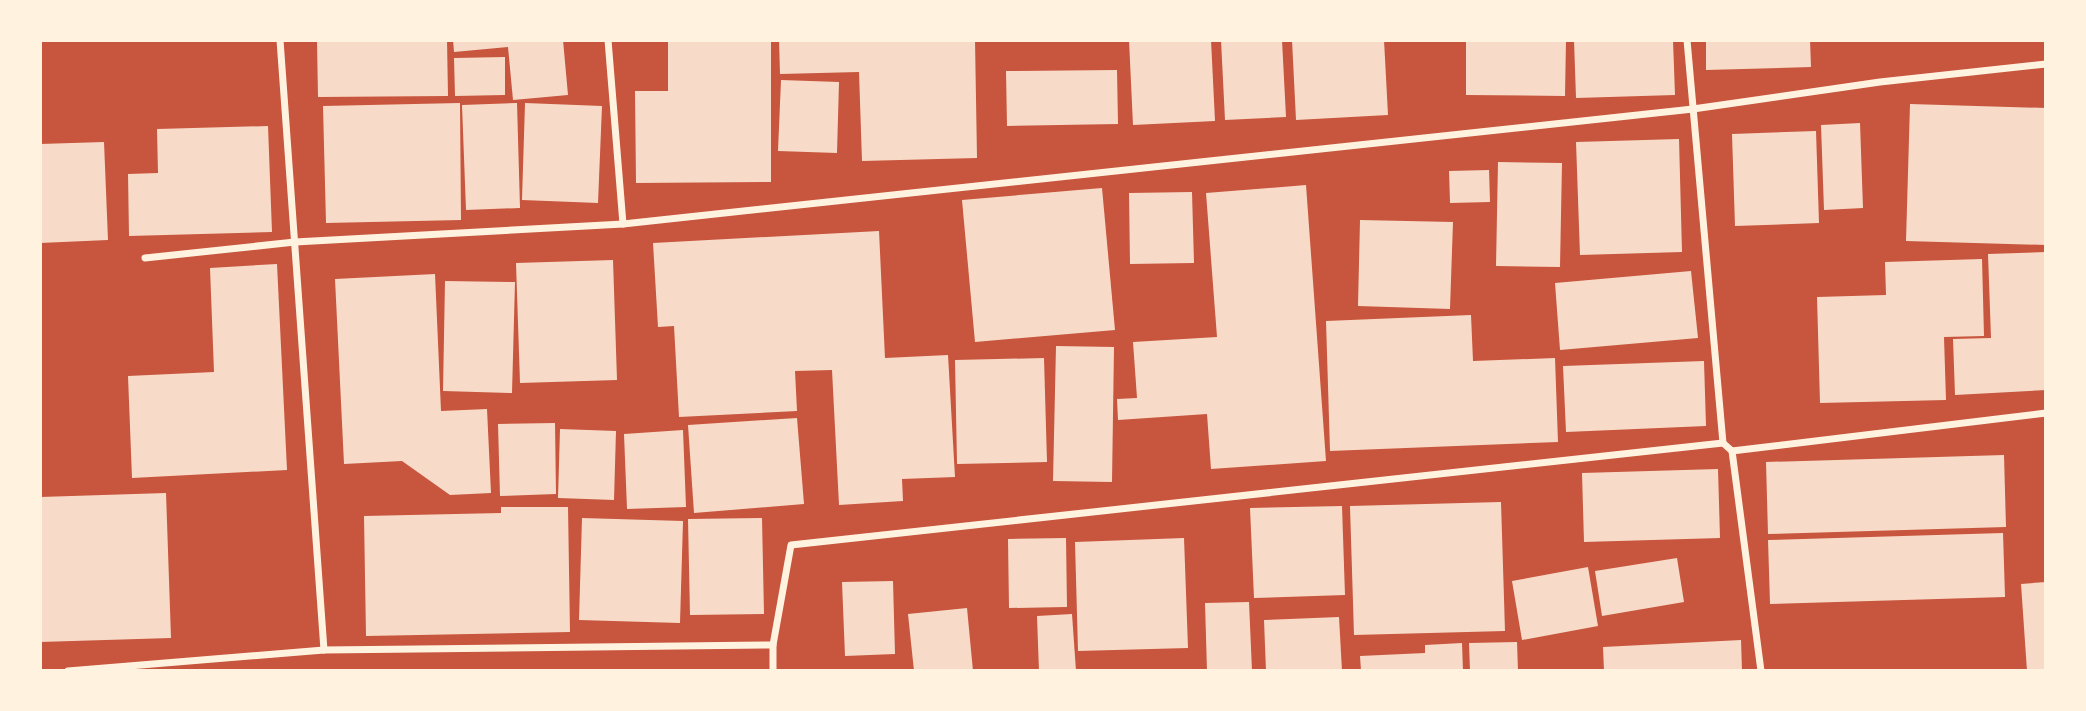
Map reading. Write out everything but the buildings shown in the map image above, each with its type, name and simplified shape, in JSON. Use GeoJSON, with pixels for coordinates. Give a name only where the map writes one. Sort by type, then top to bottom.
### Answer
{"type":"FeatureCollection","features":[{"type":"Feature","properties":{"kind":"street"},"geometry":{"type":"LineString","coordinates":[[280,40],[324,650]]}},
{"type":"Feature","properties":{"kind":"street"},"geometry":{"type":"LineString","coordinates":[[608,40],[623,224]]}},
{"type":"Feature","properties":{"kind":"street"},"geometry":{"type":"LineString","coordinates":[[1687,40],[1723,443]]}},
{"type":"Feature","properties":{"kind":"street"},"geometry":{"type":"LineString","coordinates":[[145,258],[295,242],[623,224],[1693,109],[1880,82],[2046,64]]}},
{"type":"Feature","properties":{"kind":"street"},"geometry":{"type":"LineString","coordinates":[[773,671],[773,645],[792,545],[1723,443],[1732,450],[2046,413]]}},
{"type":"Feature","properties":{"kind":"street"},"geometry":{"type":"LineString","coordinates":[[1732,450],[1760,671]]}},
{"type":"Feature","properties":{"kind":"street"},"geometry":{"type":"LineString","coordinates":[[68,671],[324,650],[773,645]]}}]}
